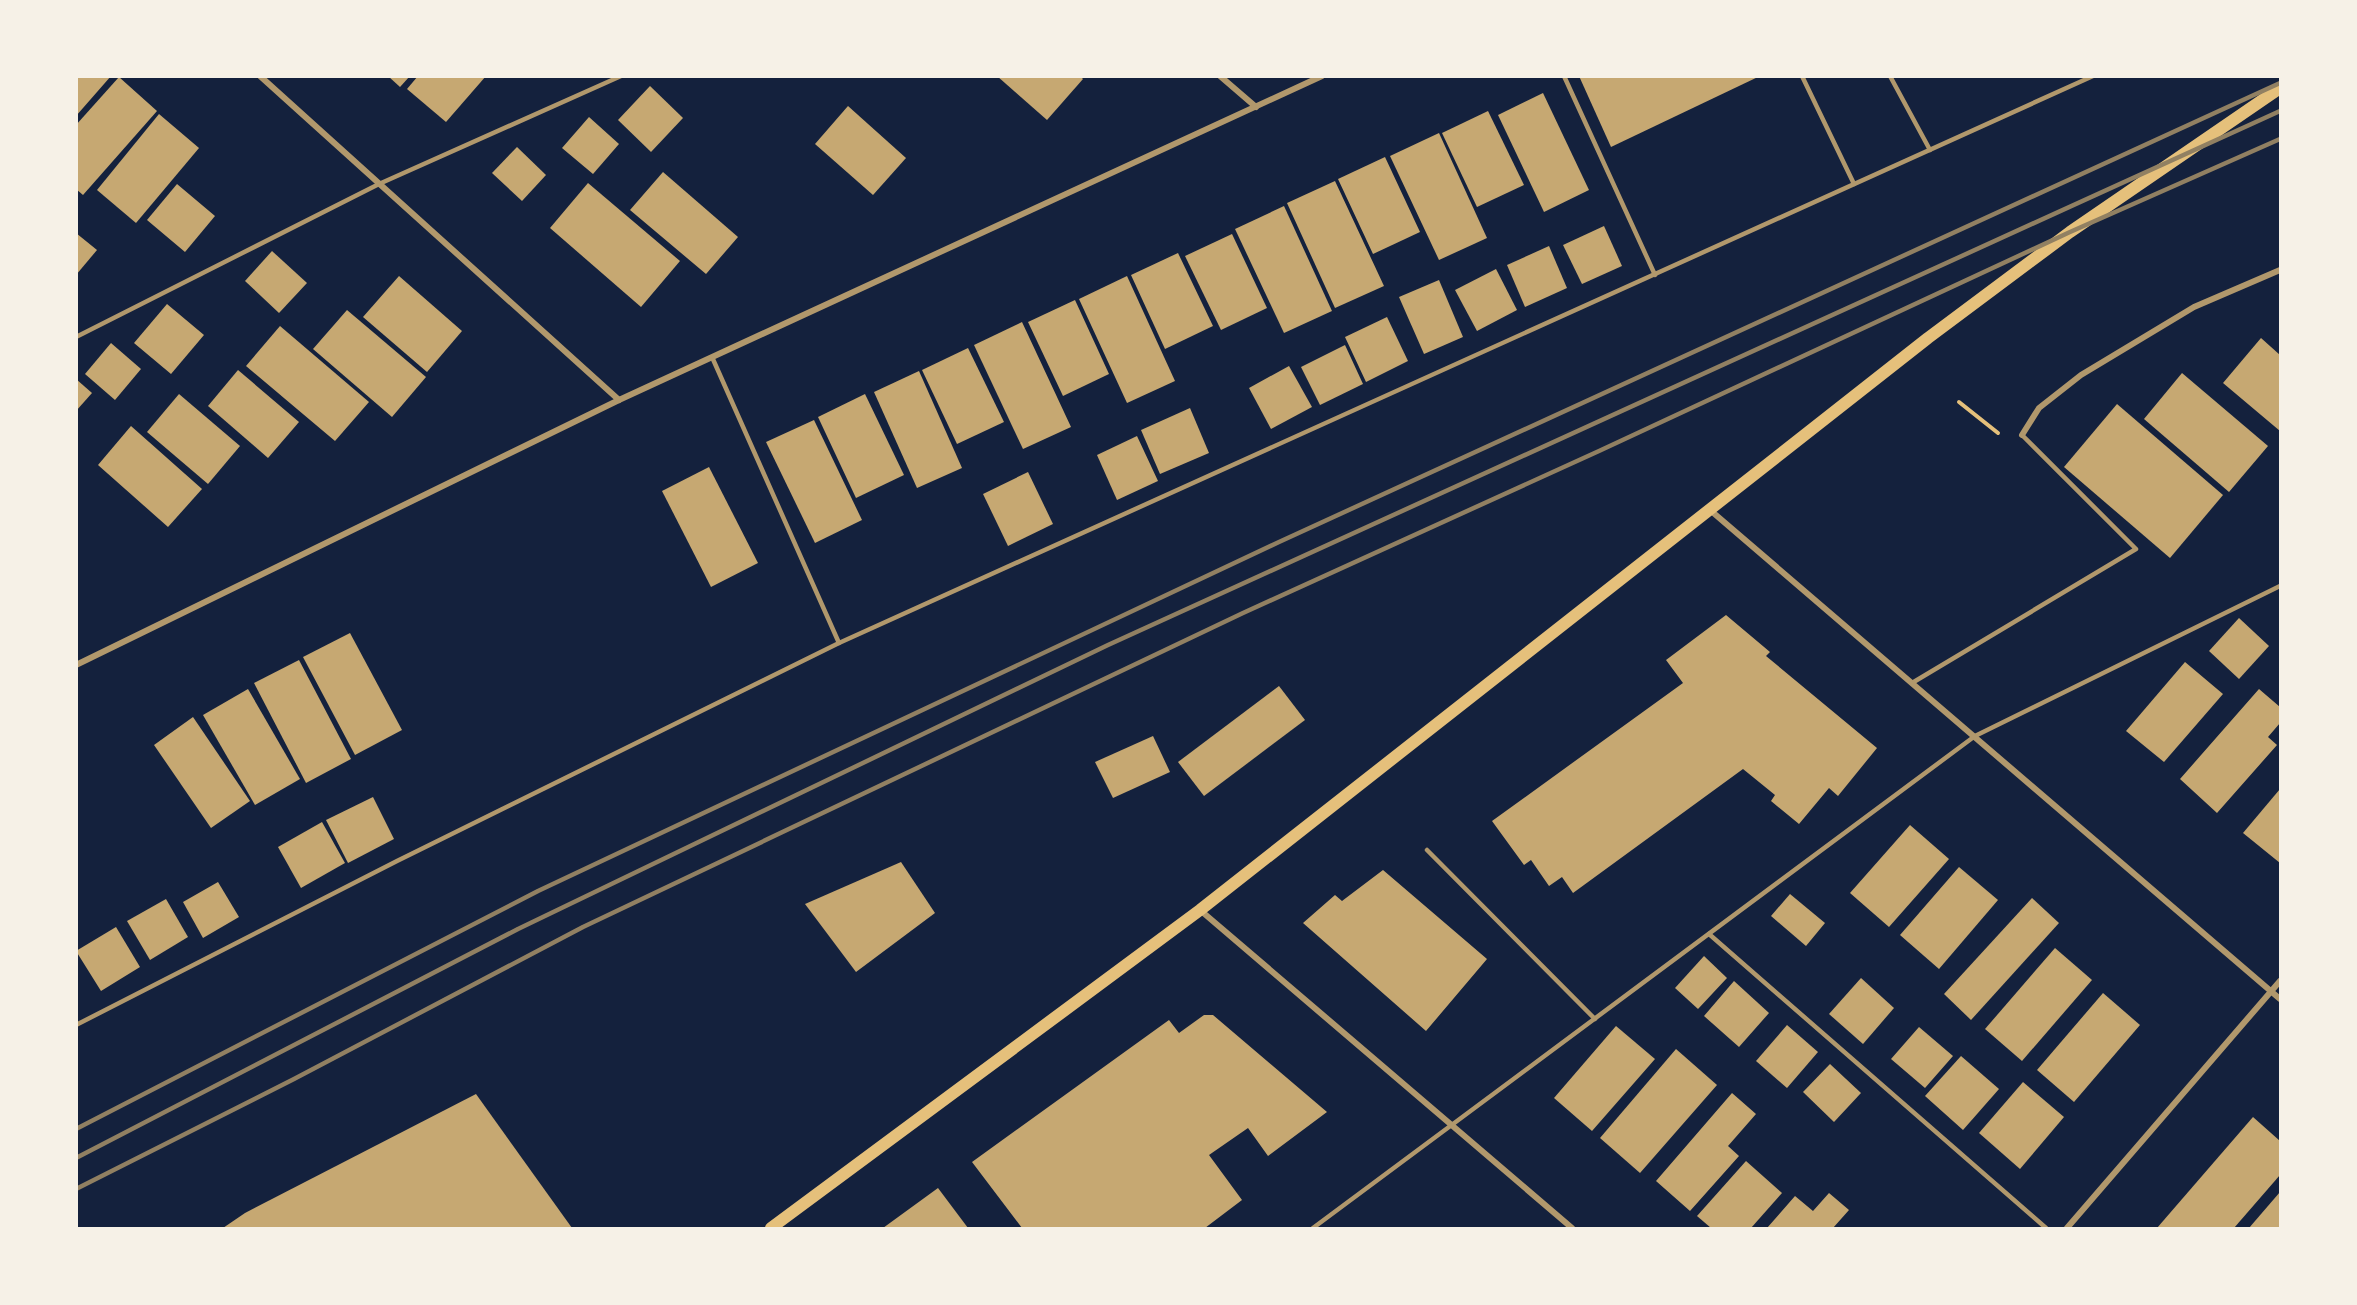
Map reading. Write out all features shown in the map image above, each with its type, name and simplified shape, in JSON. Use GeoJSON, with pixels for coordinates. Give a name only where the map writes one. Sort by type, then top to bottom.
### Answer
{"type":"FeatureCollection","features":[{"type":"Feature","properties":{"kind":"main road"},"geometry":{"type":"LineString","coordinates":[[771,1228],[1200,910],[1928,338],[2088,220],[2280,88]]}},
{"type":"Feature","properties":{"kind":"street"},"geometry":{"type":"LineString","coordinates":[[260,76],[619,400]]}},
{"type":"Feature","properties":{"kind":"street"},"geometry":{"type":"LineString","coordinates":[[1220,76],[1256,107]]}},
{"type":"Feature","properties":{"kind":"street"},"geometry":{"type":"LineString","coordinates":[[76,665],[619,400],[1322,76]]}},
{"type":"Feature","properties":{"kind":"street"},"geometry":{"type":"LineString","coordinates":[[2022,435],[2039,408],[2081,375],[2194,307],[2280,270]]}},
{"type":"Feature","properties":{"kind":"street"},"geometry":{"type":"LineString","coordinates":[[1710,510],[2280,999]]}},
{"type":"Feature","properties":{"kind":"street"},"geometry":{"type":"LineString","coordinates":[[1200,910],[1572,1228]]}},
{"type":"Feature","properties":{"kind":"street"},"geometry":{"type":"LineString","coordinates":[[2067,1228],[2280,981]]}},
{"type":"Feature","properties":{"kind":"lane"},"geometry":{"type":"LineString","coordinates":[[77,334],[379,184],[621,76]]}},
{"type":"Feature","properties":{"kind":"lane"},"geometry":{"type":"LineString","coordinates":[[1563,76],[1655,275]]}},
{"type":"Feature","properties":{"kind":"lane"},"geometry":{"type":"LineString","coordinates":[[1802,76],[1854,184]]}},
{"type":"Feature","properties":{"kind":"lane"},"geometry":{"type":"LineString","coordinates":[[1890,76],[1929,150]]}},
{"type":"Feature","properties":{"kind":"lane"},"geometry":{"type":"LineString","coordinates":[[76,1025],[397,861],[839,643],[2093,76]]}},
{"type":"Feature","properties":{"kind":"lane"},"geometry":{"type":"LineString","coordinates":[[712,357],[839,643]]}},
{"type":"Feature","properties":{"kind":"lane"},"geometry":{"type":"LineString","coordinates":[[1912,683],[2136,549],[2022,435]]}},
{"type":"Feature","properties":{"kind":"lane"},"geometry":{"type":"LineString","coordinates":[[1313,1228],[1975,736],[2280,586]]}},
{"type":"Feature","properties":{"kind":"lane"},"geometry":{"type":"LineString","coordinates":[[1427,850],[1595,1019]]}},
{"type":"Feature","properties":{"kind":"lane"},"geometry":{"type":"LineString","coordinates":[[1709,934],[2046,1228]]}},
{"type":"Feature","properties":{"kind":"path"},"geometry":{"type":"LineString","coordinates":[[1959,402],[2000,435]]}},
{"type":"Feature","properties":{"kind":"building"},"geometry":{"type":"Polygon","coordinates":[[[76,76],[111,76],[76,116],[76,76]]]}},
{"type":"Feature","properties":{"kind":"building"},"geometry":{"type":"Polygon","coordinates":[[[388,76],[410,76],[400,87],[388,76]]]}},
{"type":"Feature","properties":{"kind":"building"},"geometry":{"type":"Polygon","coordinates":[[[418,76],[486,76],[446,122],[407,89],[418,76]]]}},
{"type":"Feature","properties":{"kind":"building"},"geometry":{"type":"Polygon","coordinates":[[[997,76],[1080,76],[1083,79],[1047,120],[997,76]]]}},
{"type":"Feature","properties":{"kind":"building"},"geometry":{"type":"Polygon","coordinates":[[[1579,76],[1760,76],[1611,147],[1579,76]]]}},
{"type":"Feature","properties":{"kind":"building"},"geometry":{"type":"Polygon","coordinates":[[[119,77],[157,111],[83,195],[76,189],[76,125],[119,77]]]}},
{"type":"Feature","properties":{"kind":"building"},"geometry":{"type":"Polygon","coordinates":[[[650,86],[683,118],[651,152],[618,120],[650,86]]]}},
{"type":"Feature","properties":{"kind":"building"},"geometry":{"type":"Polygon","coordinates":[[[1543,93],[1589,190],[1544,212],[1498,115],[1543,93]]]}},
{"type":"Feature","properties":{"kind":"building"},"geometry":{"type":"Polygon","coordinates":[[[848,106],[906,158],[873,195],[815,144],[848,106]]]}},
{"type":"Feature","properties":{"kind":"building"},"geometry":{"type":"Polygon","coordinates":[[[1488,111],[1524,185],[1477,207],[1442,133],[1488,111]]]}},
{"type":"Feature","properties":{"kind":"building"},"geometry":{"type":"Polygon","coordinates":[[[159,114],[199,148],[136,223],[97,190],[159,114]]]}},
{"type":"Feature","properties":{"kind":"building"},"geometry":{"type":"Polygon","coordinates":[[[589,117],[619,144],[593,174],[562,148],[589,117]]]}},
{"type":"Feature","properties":{"kind":"building"},"geometry":{"type":"Polygon","coordinates":[[[1439,133],[1487,238],[1439,260],[1390,156],[1439,133]]]}},
{"type":"Feature","properties":{"kind":"building"},"geometry":{"type":"Polygon","coordinates":[[[517,147],[546,175],[522,201],[492,173],[517,147]]]}},
{"type":"Feature","properties":{"kind":"building"},"geometry":{"type":"Polygon","coordinates":[[[1385,157],[1420,232],[1373,254],[1338,179],[1385,157]]]}},
{"type":"Feature","properties":{"kind":"building"},"geometry":{"type":"Polygon","coordinates":[[[663,172],[738,237],[706,274],[630,210],[663,172]]]}},
{"type":"Feature","properties":{"kind":"building"},"geometry":{"type":"Polygon","coordinates":[[[1335,181],[1384,286],[1335,308],[1287,203],[1335,181]]]}},
{"type":"Feature","properties":{"kind":"building"},"geometry":{"type":"Polygon","coordinates":[[[588,183],[680,261],[641,307],[550,228],[588,183]]]}},
{"type":"Feature","properties":{"kind":"building"},"geometry":{"type":"Polygon","coordinates":[[[177,184],[215,216],[185,252],[147,220],[177,184]]]}},
{"type":"Feature","properties":{"kind":"building"},"geometry":{"type":"Polygon","coordinates":[[[1284,206],[1332,311],[1284,333],[1235,229],[1284,206]]]}},
{"type":"Feature","properties":{"kind":"building"},"geometry":{"type":"Polygon","coordinates":[[[1604,226],[1622,266],[1582,284],[1563,245],[1604,226]]]}},
{"type":"Feature","properties":{"kind":"building"},"geometry":{"type":"Polygon","coordinates":[[[76,233],[97,250],[76,275],[76,233]]]}},
{"type":"Feature","properties":{"kind":"building"},"geometry":{"type":"Polygon","coordinates":[[[1232,234],[1267,308],[1221,330],[1185,256],[1232,234]]]}},
{"type":"Feature","properties":{"kind":"building"},"geometry":{"type":"Polygon","coordinates":[[[1549,246],[1567,288],[1525,307],[1507,265],[1549,246]]]}},
{"type":"Feature","properties":{"kind":"building"},"geometry":{"type":"Polygon","coordinates":[[[272,251],[307,283],[279,313],[245,281],[272,251]]]}},
{"type":"Feature","properties":{"kind":"building"},"geometry":{"type":"Polygon","coordinates":[[[1178,253],[1213,326],[1165,349],[1131,275],[1178,253]]]}},
{"type":"Feature","properties":{"kind":"building"},"geometry":{"type":"Polygon","coordinates":[[[1496,269],[1517,310],[1477,331],[1455,290],[1496,269]]]}},
{"type":"Feature","properties":{"kind":"building"},"geometry":{"type":"Polygon","coordinates":[[[399,276],[462,331],[427,372],[363,317],[399,276]]]}},
{"type":"Feature","properties":{"kind":"building"},"geometry":{"type":"Polygon","coordinates":[[[1127,276],[1175,381],[1127,403],[1079,299],[1127,276]]]}},
{"type":"Feature","properties":{"kind":"building"},"geometry":{"type":"Polygon","coordinates":[[[1439,280],[1463,337],[1424,354],[1399,297],[1439,280]]]}},
{"type":"Feature","properties":{"kind":"building"},"geometry":{"type":"Polygon","coordinates":[[[1075,300],[1109,374],[1063,396],[1028,322],[1075,300]]]}},
{"type":"Feature","properties":{"kind":"building"},"geometry":{"type":"Polygon","coordinates":[[[167,304],[204,335],[171,374],[134,343],[167,304]]]}},
{"type":"Feature","properties":{"kind":"building"},"geometry":{"type":"Polygon","coordinates":[[[347,310],[426,377],[392,417],[313,349],[347,310]]]}},
{"type":"Feature","properties":{"kind":"building"},"geometry":{"type":"Polygon","coordinates":[[[1387,317],[1408,361],[1366,382],[1345,337],[1387,317]]]}},
{"type":"Feature","properties":{"kind":"building"},"geometry":{"type":"Polygon","coordinates":[[[1022,322],[1071,427],[1023,449],[974,345],[1022,322]]]}},
{"type":"Feature","properties":{"kind":"building"},"geometry":{"type":"Polygon","coordinates":[[[280,326],[369,402],[335,441],[246,366],[280,326]]]}},
{"type":"Feature","properties":{"kind":"building"},"geometry":{"type":"Polygon","coordinates":[[[2261,338],[2280,355],[2280,431],[2223,383],[2261,338]]]}},
{"type":"Feature","properties":{"kind":"building"},"geometry":{"type":"Polygon","coordinates":[[[111,343],[141,369],[115,400],[85,374],[111,343]]]}},
{"type":"Feature","properties":{"kind":"building"},"geometry":{"type":"Polygon","coordinates":[[[1345,345],[1363,384],[1320,405],[1301,367],[1345,345]]]}},
{"type":"Feature","properties":{"kind":"building"},"geometry":{"type":"Polygon","coordinates":[[[968,348],[1004,422],[957,444],[922,370],[968,348]]]}},
{"type":"Feature","properties":{"kind":"building"},"geometry":{"type":"Polygon","coordinates":[[[1289,366],[1312,407],[1271,429],[1249,388],[1289,366]]]}},
{"type":"Feature","properties":{"kind":"building"},"geometry":{"type":"Polygon","coordinates":[[[238,370],[299,422],[268,458],[208,406],[238,370]]]}},
{"type":"Feature","properties":{"kind":"building"},"geometry":{"type":"Polygon","coordinates":[[[919,371],[962,468],[917,488],[874,392],[919,371]]]}},
{"type":"Feature","properties":{"kind":"building"},"geometry":{"type":"Polygon","coordinates":[[[2182,373],[2268,446],[2229,492],[2144,419],[2182,373]]]}},
{"type":"Feature","properties":{"kind":"building"},"geometry":{"type":"Polygon","coordinates":[[[76,379],[92,393],[76,411],[76,379]]]}},
{"type":"Feature","properties":{"kind":"building"},"geometry":{"type":"Polygon","coordinates":[[[179,394],[240,446],[208,484],[147,432],[179,394]]]}},
{"type":"Feature","properties":{"kind":"building"},"geometry":{"type":"Polygon","coordinates":[[[865,394],[904,475],[856,498],[818,417],[865,394]]]}},
{"type":"Feature","properties":{"kind":"building"},"geometry":{"type":"Polygon","coordinates":[[[2117,404],[2223,495],[2170,558],[2064,467],[2117,404]]]}},
{"type":"Feature","properties":{"kind":"building"},"geometry":{"type":"Polygon","coordinates":[[[1190,408],[1209,453],[1160,474],[1141,430],[1190,408]]]}},
{"type":"Feature","properties":{"kind":"building"},"geometry":{"type":"Polygon","coordinates":[[[814,420],[862,520],[815,543],[766,442],[814,420]]]}},
{"type":"Feature","properties":{"kind":"building"},"geometry":{"type":"Polygon","coordinates":[[[131,426],[202,489],[168,527],[98,465],[131,426]]]}},
{"type":"Feature","properties":{"kind":"building"},"geometry":{"type":"Polygon","coordinates":[[[1137,436],[1158,481],[1117,500],[1097,455],[1137,436]]]}},
{"type":"Feature","properties":{"kind":"building"},"geometry":{"type":"Polygon","coordinates":[[[709,467],[758,563],[711,587],[662,491],[709,467]]]}},
{"type":"Feature","properties":{"kind":"building"},"geometry":{"type":"Polygon","coordinates":[[[1028,472],[1053,524],[1008,546],[983,494],[1028,472]]]}},
{"type":"Feature","properties":{"kind":"building"},"geometry":{"type":"Polygon","coordinates":[[[1726,615],[1770,652],[1766,656],[1877,748],[1838,796],[1829,788],[1799,824],[1771,801],[1775,795],[1743,769],[1573,893],[1562,877],[1549,886],[1531,860],[1524,865],[1492,821],[1683,683],[1666,660],[1726,615]]]}},
{"type":"Feature","properties":{"kind":"building"},"geometry":{"type":"Polygon","coordinates":[[[2239,618],[2269,646],[2239,679],[2209,651],[2239,618]]]}},
{"type":"Feature","properties":{"kind":"building"},"geometry":{"type":"Polygon","coordinates":[[[350,633],[402,730],[355,755],[303,657],[350,633]]]}},
{"type":"Feature","properties":{"kind":"building"},"geometry":{"type":"Polygon","coordinates":[[[299,660],[351,759],[306,783],[254,683],[299,660]]]}},
{"type":"Feature","properties":{"kind":"building"},"geometry":{"type":"Polygon","coordinates":[[[2185,662],[2223,694],[2164,762],[2126,731],[2185,662]]]}},
{"type":"Feature","properties":{"kind":"building"},"geometry":{"type":"Polygon","coordinates":[[[1279,686],[1305,720],[1204,796],[1178,762],[1279,686]]]}},
{"type":"Feature","properties":{"kind":"building"},"geometry":{"type":"Polygon","coordinates":[[[248,689],[300,779],[255,805],[203,715],[248,689]]]}},
{"type":"Feature","properties":{"kind":"building"},"geometry":{"type":"Polygon","coordinates":[[[2259,689],[2280,707],[2280,723],[2268,737],[2277,745],[2217,813],[2180,779],[2259,689]]]}},
{"type":"Feature","properties":{"kind":"building"},"geometry":{"type":"Polygon","coordinates":[[[193,717],[250,801],[211,828],[154,745],[193,717]]]}},
{"type":"Feature","properties":{"kind":"building"},"geometry":{"type":"Polygon","coordinates":[[[1153,736],[1170,772],[1113,798],[1095,762],[1153,736]]]}},
{"type":"Feature","properties":{"kind":"building"},"geometry":{"type":"Polygon","coordinates":[[[2280,789],[2280,863],[2243,833],[2280,789]]]}},
{"type":"Feature","properties":{"kind":"building"},"geometry":{"type":"Polygon","coordinates":[[[373,797],[394,839],[348,863],[326,820],[373,797]]]}},
{"type":"Feature","properties":{"kind":"building"},"geometry":{"type":"Polygon","coordinates":[[[322,822],[345,863],[301,888],[278,847],[322,822]]]}},
{"type":"Feature","properties":{"kind":"building"},"geometry":{"type":"Polygon","coordinates":[[[1910,825],[1949,859],[1889,927],[1850,893],[1910,825]]]}},
{"type":"Feature","properties":{"kind":"building"},"geometry":{"type":"Polygon","coordinates":[[[901,862],[935,913],[856,972],[805,904],[901,862]]]}},
{"type":"Feature","properties":{"kind":"building"},"geometry":{"type":"Polygon","coordinates":[[[1959,867],[1998,900],[1939,969],[1900,935],[1959,867]]]}},
{"type":"Feature","properties":{"kind":"building"},"geometry":{"type":"Polygon","coordinates":[[[1383,870],[1487,959],[1426,1031],[1303,923],[1335,895],[1342,901],[1383,870]]]}},
{"type":"Feature","properties":{"kind":"building"},"geometry":{"type":"Polygon","coordinates":[[[218,882],[239,917],[203,938],[183,902],[218,882]]]}},
{"type":"Feature","properties":{"kind":"building"},"geometry":{"type":"Polygon","coordinates":[[[1790,894],[1825,923],[1806,946],[1771,916],[1790,894]]]}},
{"type":"Feature","properties":{"kind":"building"},"geometry":{"type":"Polygon","coordinates":[[[2032,898],[2059,923],[1971,1020],[1944,994],[2032,898]]]}},
{"type":"Feature","properties":{"kind":"building"},"geometry":{"type":"Polygon","coordinates":[[[166,899],[188,937],[150,960],[127,921],[166,899]]]}},
{"type":"Feature","properties":{"kind":"building"},"geometry":{"type":"Polygon","coordinates":[[[116,927],[140,967],[101,991],[76,951],[116,927]]]}},
{"type":"Feature","properties":{"kind":"building"},"geometry":{"type":"Polygon","coordinates":[[[2055,948],[2092,980],[2022,1061],[1985,1029],[2055,948]]]}},
{"type":"Feature","properties":{"kind":"building"},"geometry":{"type":"Polygon","coordinates":[[[1704,956],[1727,978],[1698,1009],[1675,988],[1704,956]]]}},
{"type":"Feature","properties":{"kind":"building"},"geometry":{"type":"Polygon","coordinates":[[[1861,978],[1894,1008],[1863,1044],[1829,1014],[1861,978]]]}},
{"type":"Feature","properties":{"kind":"building"},"geometry":{"type":"Polygon","coordinates":[[[1734,981],[1769,1013],[1739,1047],[1704,1016],[1734,981]]]}},
{"type":"Feature","properties":{"kind":"building"},"geometry":{"type":"Polygon","coordinates":[[[2103,993],[2140,1025],[2074,1102],[2037,1070],[2103,993]]]}},
{"type":"Feature","properties":{"kind":"building"},"geometry":{"type":"Polygon","coordinates":[[[1204,1015],[1213,1015],[1327,1112],[1268,1156],[1248,1128],[1209,1155],[1242,1200],[1205,1228],[1022,1228],[972,1162],[1169,1020],[1179,1033],[1204,1015]]]}},
{"type":"Feature","properties":{"kind":"building"},"geometry":{"type":"Polygon","coordinates":[[[1787,1025],[1818,1052],[1787,1088],[1756,1061],[1787,1025]]]}},
{"type":"Feature","properties":{"kind":"building"},"geometry":{"type":"Polygon","coordinates":[[[1616,1026],[1655,1059],[1592,1131],[1554,1098],[1616,1026]]]}},
{"type":"Feature","properties":{"kind":"building"},"geometry":{"type":"Polygon","coordinates":[[[1919,1027],[1953,1056],[1925,1088],[1891,1059],[1919,1027]]]}},
{"type":"Feature","properties":{"kind":"building"},"geometry":{"type":"Polygon","coordinates":[[[1676,1049],[1717,1085],[1640,1173],[1600,1138],[1676,1049]]]}},
{"type":"Feature","properties":{"kind":"building"},"geometry":{"type":"Polygon","coordinates":[[[1961,1056],[1999,1089],[1963,1130],[1925,1096],[1961,1056]]]}},
{"type":"Feature","properties":{"kind":"building"},"geometry":{"type":"Polygon","coordinates":[[[1830,1064],[1861,1093],[1834,1122],[1803,1092],[1830,1064]]]}},
{"type":"Feature","properties":{"kind":"building"},"geometry":{"type":"Polygon","coordinates":[[[2023,1082],[2064,1117],[2020,1169],[1979,1133],[2023,1082]]]}},
{"type":"Feature","properties":{"kind":"building"},"geometry":{"type":"Polygon","coordinates":[[[1732,1093],[1756,1114],[1728,1146],[1739,1156],[1690,1211],[1656,1181],[1732,1093]]]}},
{"type":"Feature","properties":{"kind":"building"},"geometry":{"type":"Polygon","coordinates":[[[476,1094],[572,1228],[223,1228],[245,1213],[476,1094]]]}},
{"type":"Feature","properties":{"kind":"building"},"geometry":{"type":"Polygon","coordinates":[[[2253,1117],[2280,1141],[2280,1175],[2234,1228],[2157,1228],[2253,1117]]]}},
{"type":"Feature","properties":{"kind":"building"},"geometry":{"type":"Polygon","coordinates":[[[1746,1161],[1782,1193],[1751,1228],[1711,1228],[1697,1216],[1746,1161]]]}},
{"type":"Feature","properties":{"kind":"building"},"geometry":{"type":"Polygon","coordinates":[[[938,1188],[968,1228],[883,1228],[938,1188]]]}},
{"type":"Feature","properties":{"kind":"building"},"geometry":{"type":"Polygon","coordinates":[[[2280,1192],[2280,1228],[2249,1228],[2280,1192]]]}},
{"type":"Feature","properties":{"kind":"building"},"geometry":{"type":"Polygon","coordinates":[[[1829,1193],[1849,1210],[1833,1228],[1767,1228],[1795,1196],[1813,1211],[1829,1193]]]}},
{"type":"Feature","properties":{"kind":"railway"},"geometry":{"type":"LineString","coordinates":[[76,1129],[538,891],[1279,542],[2280,83]]}},
{"type":"Feature","properties":{"kind":"railway"},"geometry":{"type":"LineString","coordinates":[[76,1158],[518,929],[1108,645],[2280,111]]}},
{"type":"Feature","properties":{"kind":"railway"},"geometry":{"type":"LineString","coordinates":[[76,1189],[294,1079],[583,927],[1243,613],[1599,451],[2070,232],[2280,139]]}}]}
